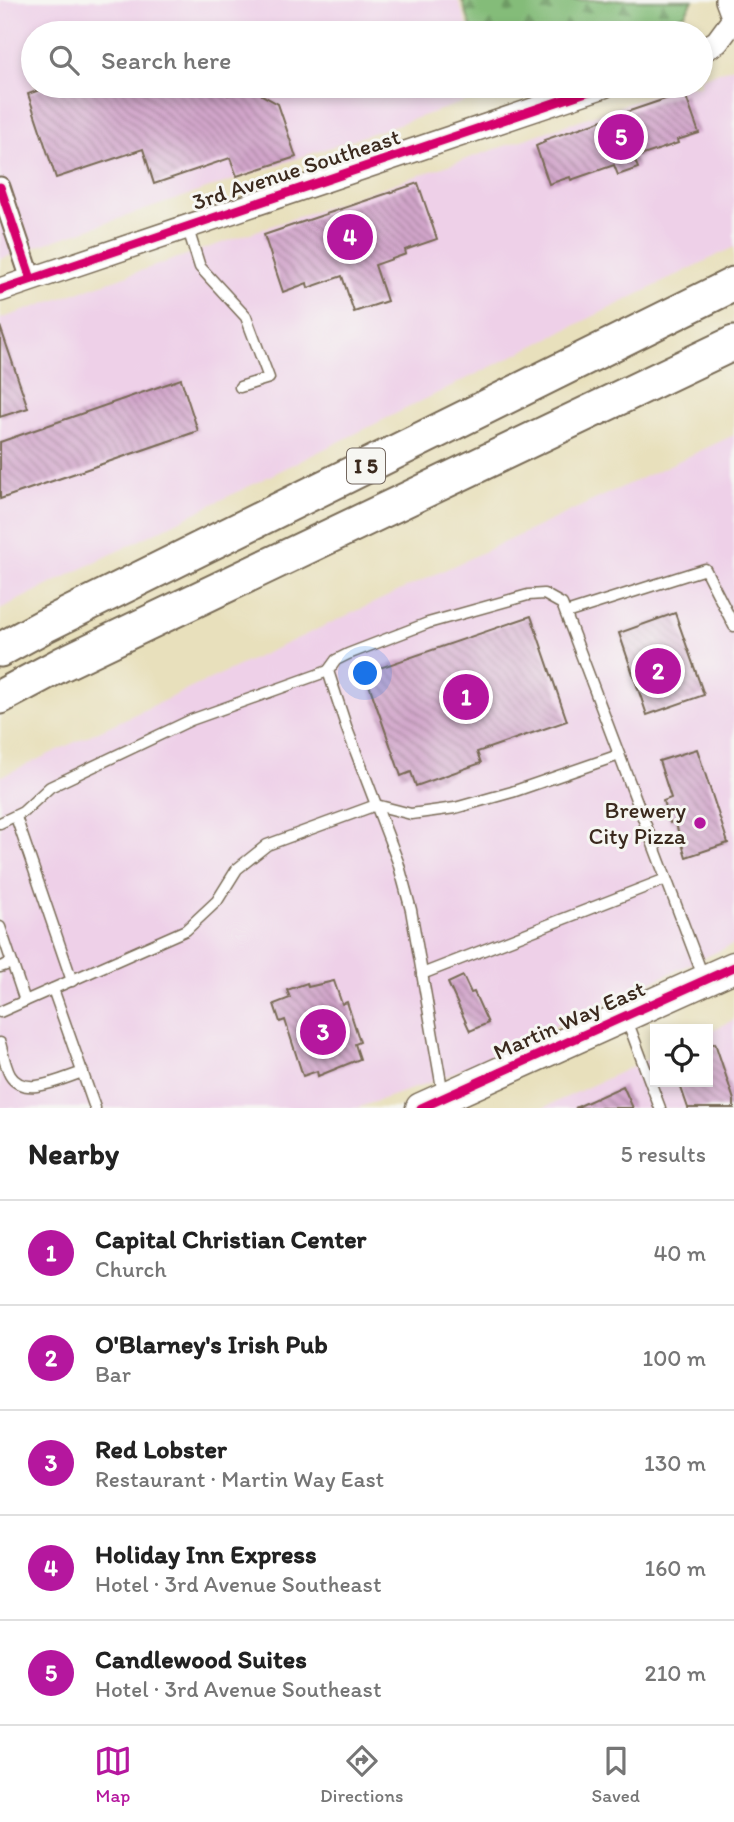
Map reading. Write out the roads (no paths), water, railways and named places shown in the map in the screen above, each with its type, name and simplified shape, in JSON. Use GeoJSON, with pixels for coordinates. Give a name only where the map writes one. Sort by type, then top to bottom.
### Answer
{"type":"FeatureCollection","features":[{"type":"Feature","properties":{"kind":"highway","name":"I 5"},"geometry":{"type":"LineString","coordinates":[[0,650],[734,284]]}},
{"type":"Feature","properties":{"kind":"highway","name":"I 5"},"geometry":{"type":"LineString","coordinates":[[0,697],[62,664],[734,343]]}},
{"type":"Feature","properties":{"kind":"main road","name":"Martin Way East"},"geometry":{"type":"LineString","coordinates":[[437,1104],[734,967]]}},
{"type":"Feature","properties":{"kind":"street"},"geometry":{"type":"LineString","coordinates":[[713,44],[734,19],[727,0]]}},
{"type":"Feature","properties":{"kind":"street","name":"3rd Avenue Southeast"},"geometry":{"type":"LineString","coordinates":[[0,289],[568,98]]}},
{"type":"Feature","properties":{"kind":"street"},"geometry":{"type":"LineString","coordinates":[[0,187],[31,279]]}},
{"type":"Feature","properties":{"kind":"lane"},"geometry":{"type":"LineString","coordinates":[[187,226],[200,267],[246,317],[269,378],[240,387]]}},
{"type":"Feature","properties":{"kind":"lane"},"geometry":{"type":"LineString","coordinates":[[566,614],[705,569],[734,626]]}},
{"type":"Feature","properties":{"kind":"lane"},"geometry":{"type":"LineString","coordinates":[[0,823],[16,817],[50,787],[191,720],[328,671],[336,660],[348,654],[428,624],[528,595],[544,594],[554,597],[562,604],[705,980]]}},
{"type":"Feature","properties":{"kind":"lane"},"geometry":{"type":"LineString","coordinates":[[328,671],[398,862],[411,911],[422,974],[437,1104]]}},
{"type":"Feature","properties":{"kind":"lane"},"geometry":{"type":"LineString","coordinates":[[0,1012],[186,930],[217,901],[237,869],[267,845],[376,805],[411,814],[455,808],[512,792],[619,755]]}},
{"type":"Feature","properties":{"kind":"lane"},"geometry":{"type":"LineString","coordinates":[[16,817],[72,981]]}},
{"type":"Feature","properties":{"kind":"lane"},"geometry":{"type":"LineString","coordinates":[[422,974],[666,879]]}},
{"type":"Feature","properties":{"kind":"lane"},"geometry":{"type":"LineString","coordinates":[[0,927],[25,1001]]}},
{"type":"Feature","properties":{"kind":"lane"},"geometry":{"type":"LineString","coordinates":[[0,967],[12,963]]}},
{"type":"Feature","properties":{"kind":"lane"},"geometry":{"type":"LineString","coordinates":[[53,989],[95,1108]]}},
{"type":"Feature","properties":{"kind":"lane"},"geometry":{"type":"LineString","coordinates":[[625,1016],[660,1108]]}},
{"type":"Feature","properties":{"kind":"lane"},"geometry":{"type":"LineString","coordinates":[[0,1043],[11,1077],[21,1086],[37,1087],[83,1072]]}},
{"type":"Feature","properties":{"kind":"place","name":"Candlewood Suites"},"geometry":{"type":"Point","coordinates":[621,137]}},
{"type":"Feature","properties":{"kind":"place","name":"Holiday Inn Express"},"geometry":{"type":"Point","coordinates":[350,237]}},
{"type":"Feature","properties":{"kind":"place","name":"O'Blarney's Irish Pub"},"geometry":{"type":"Point","coordinates":[658,671]}},
{"type":"Feature","properties":{"kind":"place","name":"Capital Christian Center"},"geometry":{"type":"Point","coordinates":[466,697]}},
{"type":"Feature","properties":{"kind":"place","name":"Brewery City Pizza"},"geometry":{"type":"Point","coordinates":[700,823]}},
{"type":"Feature","properties":{"kind":"place","name":"Red Lobster"},"geometry":{"type":"Point","coordinates":[323,1032]}}]}
